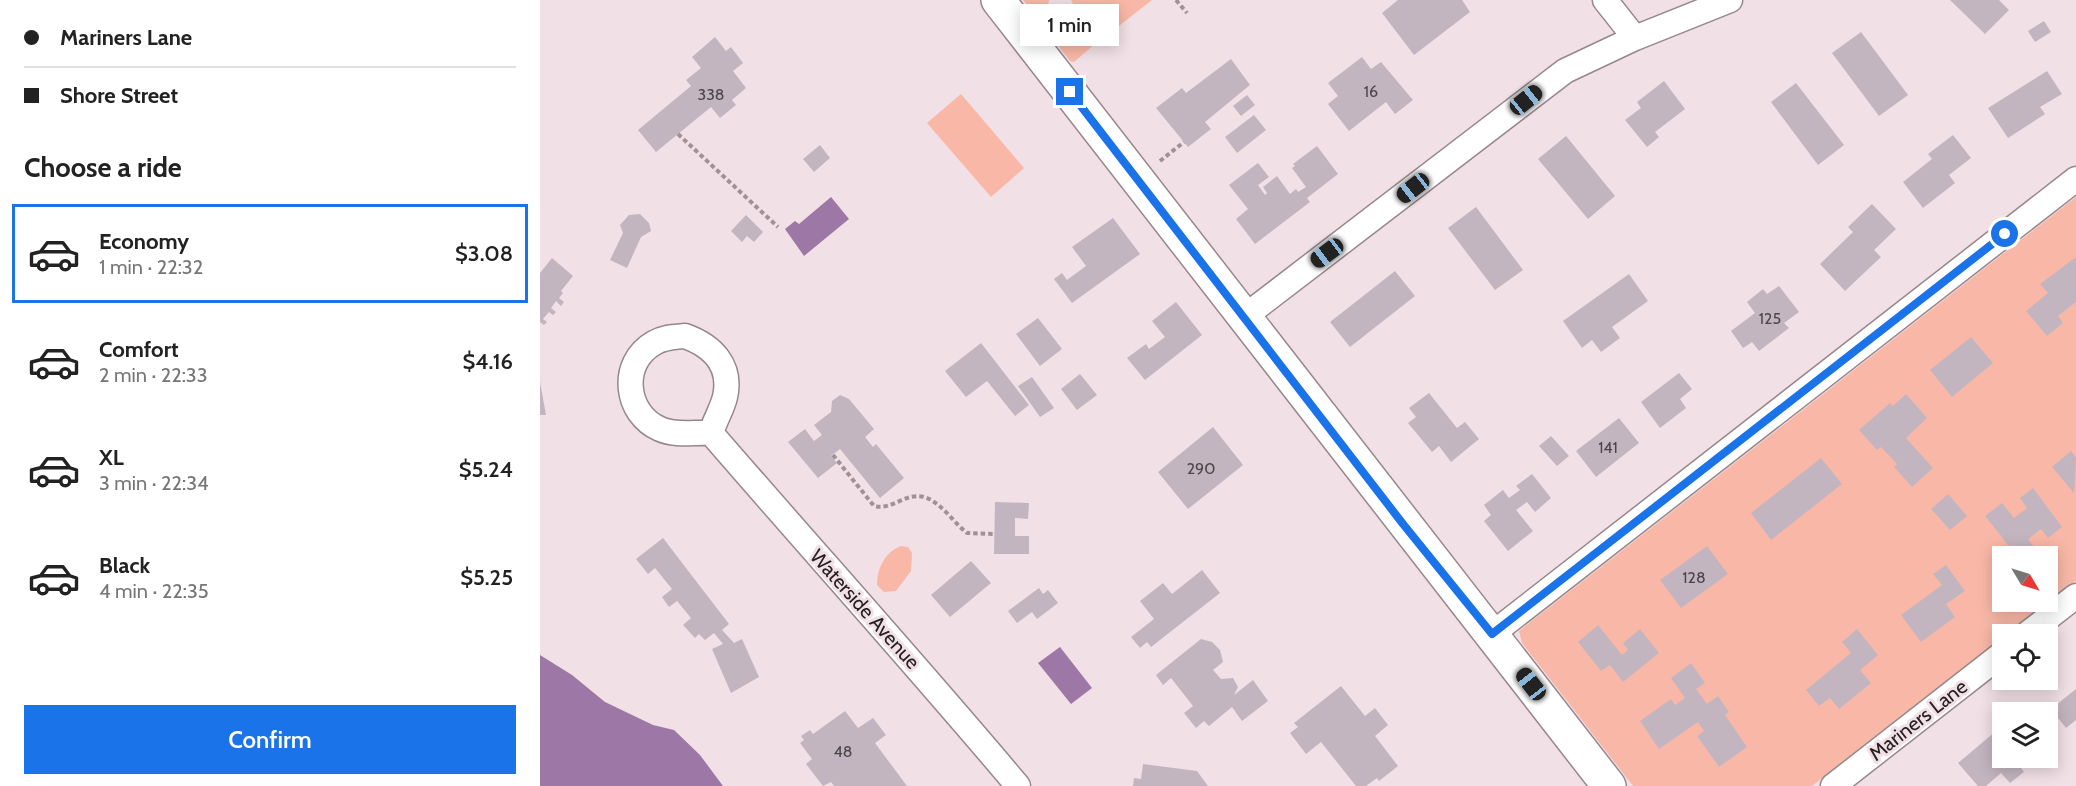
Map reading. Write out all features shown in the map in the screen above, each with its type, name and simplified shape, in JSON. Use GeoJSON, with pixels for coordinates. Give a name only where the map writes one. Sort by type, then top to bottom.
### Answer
{"type":"FeatureCollection","features":[{"type":"Feature","properties":{"kind":"main road"},"geometry":{"type":"LineString","coordinates":[[998,0],[1403,524],[1492,634],[1609,786]]}},
{"type":"Feature","properties":{"kind":"street"},"geometry":{"type":"LineString","coordinates":[[1605,0],[1635,38]]}},
{"type":"Feature","properties":{"kind":"street"},"geometry":{"type":"LineString","coordinates":[[1244,317],[1543,86],[1583,61],[1730,0]]}},
{"type":"Feature","properties":{"kind":"street"},"geometry":{"type":"LineString","coordinates":[[1492,634],[2076,179]]}},
{"type":"Feature","properties":{"kind":"street"},"geometry":{"type":"LineString","coordinates":[[686,336],[702,342],[715,352],[723,366],[727,383],[724,400],[711,433],[662,430],[649,423],[639,413],[630,386],[632,369],[640,354],[653,343],[669,337],[686,336]]}},
{"type":"Feature","properties":{"kind":"street","name":"Waterside Avenue"},"geometry":{"type":"LineString","coordinates":[[711,433],[915,664],[1018,786]]}},
{"type":"Feature","properties":{"kind":"street"},"geometry":{"type":"LineString","coordinates":[[2040,624],[2076,596]]}},
{"type":"Feature","properties":{"kind":"street","name":"Mariners Lane"},"geometry":{"type":"LineString","coordinates":[[1833,786],[1992,662]]}},
{"type":"Feature","properties":{"kind":"path"},"geometry":{"type":"LineString","coordinates":[[1176,0],[1187,13]]}},
{"type":"Feature","properties":{"kind":"path"},"geometry":{"type":"LineString","coordinates":[[678,134],[778,227]]}},
{"type":"Feature","properties":{"kind":"path"},"geometry":{"type":"LineString","coordinates":[[1159,162],[1184,142]]}},
{"type":"Feature","properties":{"kind":"path"},"geometry":{"type":"LineString","coordinates":[[833,455],[874,506],[884,507],[906,498],[924,497],[942,509],[967,533],[994,534]]}},
{"type":"Feature","properties":{"kind":"shaded area"},"geometry":{"type":"Polygon","coordinates":[[[1023,0],[1049,0],[1052,15],[1065,21],[1073,14],[1075,8],[1071,0],[1152,0],[1119,26],[1112,18],[1088,36],[1088,41],[1095,44],[1074,62],[1070,61],[1023,0]]]}},
{"type":"Feature","properties":{"kind":"shaded area"},"geometry":{"type":"Polygon","coordinates":[[[961,94],[1024,168],[991,197],[927,123],[961,94]]]}},
{"type":"Feature","properties":{"kind":"shaded area"},"geometry":{"type":"Polygon","coordinates":[[[831,197],[849,219],[804,256],[785,229],[795,221],[799,224],[831,197]]]}},
{"type":"Feature","properties":{"kind":"shaded area"},"geometry":{"type":"Polygon","coordinates":[[[2076,197],[2076,581],[2058,595],[2058,546],[1992,546],[1992,612],[2036,612],[2021,624],[1992,624],[1992,646],[1812,786],[1633,786],[1522,643],[1519,631],[2076,197]]]}},
{"type":"Feature","properties":{"kind":"shaded area"},"geometry":{"type":"Polygon","coordinates":[[[901,546],[908,547],[912,553],[911,571],[896,591],[884,592],[877,585],[880,567],[890,552],[901,546]]]}},
{"type":"Feature","properties":{"kind":"shaded area"},"geometry":{"type":"Polygon","coordinates":[[[1060,647],[1092,688],[1071,704],[1038,663],[1060,647]]]}},
{"type":"Feature","properties":{"kind":"shaded area"},"geometry":{"type":"Polygon","coordinates":[[[540,655],[572,675],[605,702],[653,725],[674,730],[700,755],[723,786],[540,786],[540,655]]]}},
{"type":"Feature","properties":{"kind":"building"},"geometry":{"type":"Polygon","coordinates":[[[1398,0],[1462,0],[1470,12],[1414,55],[1382,13],[1398,0]]]}},
{"type":"Feature","properties":{"kind":"building"},"geometry":{"type":"Polygon","coordinates":[[[1950,0],[1999,0],[2009,10],[1985,34],[1950,0]]]}},
{"type":"Feature","properties":{"kind":"building"},"geometry":{"type":"Polygon","coordinates":[[[2044,21],[2051,32],[2035,42],[2028,31],[2044,21]]]}},
{"type":"Feature","properties":{"kind":"building"},"geometry":{"type":"Polygon","coordinates":[[[1861,32],[1908,95],[1879,116],[1832,53],[1861,32]]]}},
{"type":"Feature","properties":{"kind":"building"},"geometry":{"type":"Polygon","coordinates":[[[715,37],[726,51],[731,47],[743,63],[733,71],[746,88],[732,100],[736,105],[720,118],[711,107],[656,152],[638,130],[691,86],[686,80],[701,68],[692,57],[715,37]]]}},
{"type":"Feature","properties":{"kind":"building"},"geometry":{"type":"Polygon","coordinates":[[[1362,57],[1371,69],[1381,62],[1413,100],[1395,114],[1386,102],[1349,131],[1328,104],[1338,96],[1328,83],[1362,57]]]}},
{"type":"Feature","properties":{"kind":"building"},"geometry":{"type":"Polygon","coordinates":[[[1231,59],[1250,85],[1205,122],[1211,129],[1188,147],[1156,108],[1182,88],[1186,93],[1231,59]]]}},
{"type":"Feature","properties":{"kind":"building"},"geometry":{"type":"Polygon","coordinates":[[[2047,71],[2062,94],[2040,107],[2045,114],[2008,138],[1988,108],[2047,71]]]}},
{"type":"Feature","properties":{"kind":"building"},"geometry":{"type":"Polygon","coordinates":[[[1664,81],[1685,109],[1655,132],[1659,137],[1647,147],[1625,120],[1641,108],[1637,102],[1664,81]]]}},
{"type":"Feature","properties":{"kind":"building"},"geometry":{"type":"Polygon","coordinates":[[[1796,83],[1844,145],[1818,165],[1771,102],[1796,83]]]}},
{"type":"Feature","properties":{"kind":"building"},"geometry":{"type":"Polygon","coordinates":[[[1247,95],[1255,105],[1241,116],[1233,106],[1247,95]]]}},
{"type":"Feature","properties":{"kind":"building"},"geometry":{"type":"Polygon","coordinates":[[[1254,115],[1266,130],[1237,153],[1225,137],[1254,115]]]}},
{"type":"Feature","properties":{"kind":"building"},"geometry":{"type":"Polygon","coordinates":[[[1953,135],[1971,158],[1949,175],[1955,183],[1923,208],[1903,182],[1932,159],[1928,154],[1953,135]]]}},
{"type":"Feature","properties":{"kind":"building"},"geometry":{"type":"Polygon","coordinates":[[[1566,136],[1615,196],[1588,219],[1538,159],[1566,136]]]}},
{"type":"Feature","properties":{"kind":"building"},"geometry":{"type":"Polygon","coordinates":[[[820,145],[830,158],[814,172],[803,159],[820,145]]]}},
{"type":"Feature","properties":{"kind":"building"},"geometry":{"type":"Polygon","coordinates":[[[1317,146],[1338,174],[1307,198],[1310,202],[1255,244],[1236,219],[1248,209],[1229,185],[1258,163],[1269,177],[1258,185],[1265,195],[1267,193],[1263,187],[1277,176],[1290,194],[1296,189],[1298,192],[1306,187],[1292,168],[1295,166],[1293,164],[1317,146]]]}},
{"type":"Feature","properties":{"kind":"building"},"geometry":{"type":"Polygon","coordinates":[[[1872,204],[1896,229],[1874,250],[1881,257],[1845,291],[1820,264],[1853,232],[1848,227],[1872,204]]]}},
{"type":"Feature","properties":{"kind":"building"},"geometry":{"type":"Polygon","coordinates":[[[1476,207],[1523,270],[1495,290],[1448,228],[1476,207]]]}},
{"type":"Feature","properties":{"kind":"building"},"geometry":{"type":"Polygon","coordinates":[[[640,214],[649,223],[651,231],[641,237],[627,268],[610,260],[623,233],[620,225],[629,215],[640,214]]]}},
{"type":"Feature","properties":{"kind":"building"},"geometry":{"type":"Polygon","coordinates":[[[746,215],[763,232],[754,242],[747,236],[742,242],[731,231],[746,215]]]}},
{"type":"Feature","properties":{"kind":"building"},"geometry":{"type":"Polygon","coordinates":[[[1113,218],[1140,254],[1072,303],[1054,279],[1062,273],[1067,280],[1086,266],[1072,247],[1113,218]]]}},
{"type":"Feature","properties":{"kind":"building"},"geometry":{"type":"Polygon","coordinates":[[[2076,257],[2076,302],[2058,316],[2063,323],[2047,336],[2026,311],[2048,293],[2040,284],[2076,257]]]}},
{"type":"Feature","properties":{"kind":"building"},"geometry":{"type":"Polygon","coordinates":[[[552,258],[573,276],[561,291],[563,293],[559,298],[564,302],[561,306],[556,301],[551,308],[556,312],[553,315],[549,312],[543,319],[547,322],[544,325],[540,322],[540,273],[552,258]]]}},
{"type":"Feature","properties":{"kind":"building"},"geometry":{"type":"Polygon","coordinates":[[[1395,271],[1415,296],[1350,347],[1330,322],[1395,271]]]}},
{"type":"Feature","properties":{"kind":"building"},"geometry":{"type":"Polygon","coordinates":[[[1629,274],[1648,301],[1612,327],[1620,338],[1601,352],[1592,340],[1582,348],[1563,321],[1629,274]]]}},
{"type":"Feature","properties":{"kind":"building"},"geometry":{"type":"Polygon","coordinates":[[[1779,286],[1799,312],[1784,323],[1789,328],[1759,351],[1752,342],[1743,348],[1731,331],[1755,313],[1747,302],[1763,289],[1767,294],[1779,286]]]}},
{"type":"Feature","properties":{"kind":"building"},"geometry":{"type":"Polygon","coordinates":[[[1176,302],[1202,335],[1145,380],[1127,358],[1146,344],[1149,349],[1165,337],[1152,321],[1176,302]]]}},
{"type":"Feature","properties":{"kind":"building"},"geometry":{"type":"Polygon","coordinates":[[[1038,318],[1062,349],[1040,366],[1016,334],[1038,318]]]}},
{"type":"Feature","properties":{"kind":"building"},"geometry":{"type":"Polygon","coordinates":[[[1971,337],[1993,363],[1952,397],[1930,370],[1971,337]]]}},
{"type":"Feature","properties":{"kind":"building"},"geometry":{"type":"Polygon","coordinates":[[[981,343],[1029,405],[1015,416],[987,381],[966,397],[945,371],[981,343]]]}},
{"type":"Feature","properties":{"kind":"building"},"geometry":{"type":"Polygon","coordinates":[[[1679,373],[1692,389],[1680,399],[1686,408],[1660,428],[1641,402],[1679,373]]]}},
{"type":"Feature","properties":{"kind":"building"},"geometry":{"type":"Polygon","coordinates":[[[1080,374],[1097,395],[1077,410],[1061,389],[1080,374]]]}},
{"type":"Feature","properties":{"kind":"building"},"geometry":{"type":"Polygon","coordinates":[[[1032,377],[1054,408],[1040,417],[1018,386],[1032,377]]]}},
{"type":"Feature","properties":{"kind":"building"},"geometry":{"type":"Polygon","coordinates":[[[540,382],[546,415],[540,415],[540,382]]]}},
{"type":"Feature","properties":{"kind":"building"},"geometry":{"type":"Polygon","coordinates":[[[1429,393],[1457,428],[1465,422],[1479,439],[1451,462],[1439,446],[1432,452],[1408,423],[1416,417],[1409,408],[1429,393]]]}},
{"type":"Feature","properties":{"kind":"building"},"geometry":{"type":"Polygon","coordinates":[[[1906,394],[1927,418],[1906,438],[1933,468],[1912,487],[1894,467],[1897,464],[1881,447],[1877,450],[1859,430],[1890,403],[1893,406],[1906,394]]]}},
{"type":"Feature","properties":{"kind":"building"},"geometry":{"type":"Polygon","coordinates":[[[840,395],[849,399],[874,429],[865,437],[873,447],[876,444],[904,478],[880,498],[840,449],[831,456],[837,463],[818,478],[788,442],[805,429],[814,441],[822,435],[814,425],[831,412],[832,401],[840,395]]]}},
{"type":"Feature","properties":{"kind":"building"},"geometry":{"type":"Polygon","coordinates":[[[1619,418],[1639,443],[1596,477],[1576,451],[1619,418]]]}},
{"type":"Feature","properties":{"kind":"building"},"geometry":{"type":"Polygon","coordinates":[[[1213,427],[1243,465],[1188,509],[1158,472],[1213,427]]]}},
{"type":"Feature","properties":{"kind":"building"},"geometry":{"type":"Polygon","coordinates":[[[1551,436],[1569,456],[1557,466],[1539,446],[1551,436]]]}},
{"type":"Feature","properties":{"kind":"building"},"geometry":{"type":"Polygon","coordinates":[[[2071,451],[2076,457],[2074,493],[2052,467],[2071,451]]]}},
{"type":"Feature","properties":{"kind":"building"},"geometry":{"type":"Polygon","coordinates":[[[1821,458],[1842,484],[1771,540],[1751,513],[1821,458]]]}},
{"type":"Feature","properties":{"kind":"building"},"geometry":{"type":"Polygon","coordinates":[[[1532,474],[1551,498],[1535,512],[1527,502],[1516,510],[1533,531],[1508,551],[1484,521],[1491,515],[1484,505],[1503,490],[1509,498],[1520,490],[1516,486],[1532,474]]]}},
{"type":"Feature","properties":{"kind":"building"},"geometry":{"type":"Polygon","coordinates":[[[2033,488],[2062,527],[2048,538],[2041,529],[2028,539],[2033,546],[2009,546],[1985,516],[2002,503],[2014,518],[2027,508],[2020,498],[2033,488]]]}},
{"type":"Feature","properties":{"kind":"building"},"geometry":{"type":"Polygon","coordinates":[[[1948,494],[1967,516],[1950,530],[1931,509],[1948,494]]]}},
{"type":"Feature","properties":{"kind":"building"},"geometry":{"type":"Polygon","coordinates":[[[995,502],[1029,503],[1028,519],[1015,518],[1015,536],[1029,536],[1029,554],[994,554],[995,502]]]}},
{"type":"Feature","properties":{"kind":"building"},"geometry":{"type":"Polygon","coordinates":[[[663,538],[729,624],[722,630],[734,643],[742,639],[759,677],[731,693],[712,649],[723,644],[714,633],[705,640],[699,634],[695,638],[683,625],[691,618],[677,601],[669,607],[662,597],[672,589],[655,568],[648,574],[636,559],[663,538]]]}},
{"type":"Feature","properties":{"kind":"building"},"geometry":{"type":"Polygon","coordinates":[[[1707,546],[1728,574],[1681,608],[1660,580],[1707,546]]]}},
{"type":"Feature","properties":{"kind":"building"},"geometry":{"type":"Polygon","coordinates":[[[971,561],[991,583],[950,617],[931,595],[971,561]]]}},
{"type":"Feature","properties":{"kind":"building"},"geometry":{"type":"Polygon","coordinates":[[[1946,565],[1965,591],[1946,604],[1955,617],[1921,642],[1901,615],[1942,585],[1933,574],[1946,565]]]}},
{"type":"Feature","properties":{"kind":"building"},"geometry":{"type":"Polygon","coordinates":[[[1202,570],[1220,593],[1151,647],[1147,642],[1140,648],[1131,637],[1154,619],[1140,601],[1163,583],[1172,594],[1202,570]]]}},
{"type":"Feature","properties":{"kind":"building"},"geometry":{"type":"Polygon","coordinates":[[[1039,588],[1043,594],[1048,590],[1058,603],[1037,619],[1032,612],[1017,623],[1008,611],[1039,588]]]}},
{"type":"Feature","properties":{"kind":"building"},"geometry":{"type":"Polygon","coordinates":[[[1598,625],[1622,655],[1628,650],[1623,643],[1640,629],[1659,653],[1623,682],[1610,665],[1601,671],[1578,642],[1598,625]]]}},
{"type":"Feature","properties":{"kind":"building"},"geometry":{"type":"Polygon","coordinates":[[[1857,629],[1878,655],[1860,670],[1871,683],[1839,709],[1830,698],[1819,706],[1806,690],[1851,653],[1842,642],[1857,629]]]}},
{"type":"Feature","properties":{"kind":"building"},"geometry":{"type":"Polygon","coordinates":[[[1201,639],[1212,642],[1220,650],[1223,662],[1213,670],[1221,679],[1233,678],[1238,687],[1234,695],[1253,680],[1268,701],[1242,721],[1232,707],[1209,726],[1204,721],[1196,728],[1184,713],[1193,706],[1171,678],[1163,685],[1156,675],[1201,639]]]}},
{"type":"Feature","properties":{"kind":"building"},"geometry":{"type":"Polygon","coordinates":[[[1691,663],[1705,683],[1696,689],[1707,704],[1718,696],[1729,712],[1725,715],[1747,747],[1719,767],[1697,736],[1704,731],[1698,722],[1659,749],[1640,721],[1671,699],[1675,705],[1685,698],[1671,678],[1691,663]]]}},
{"type":"Feature","properties":{"kind":"building"},"geometry":{"type":"Polygon","coordinates":[[[1341,686],[1365,716],[1375,708],[1388,725],[1375,736],[1398,766],[1379,781],[1377,778],[1366,786],[1356,786],[1321,742],[1306,754],[1290,733],[1298,727],[1294,723],[1341,686]]]}},
{"type":"Feature","properties":{"kind":"building"},"geometry":{"type":"Polygon","coordinates":[[[2076,689],[2076,720],[2066,728],[2058,718],[2058,703],[2076,689]]]}},
{"type":"Feature","properties":{"kind":"building"},"geometry":{"type":"Polygon","coordinates":[[[845,711],[858,728],[873,718],[886,735],[875,743],[907,786],[834,786],[831,782],[823,786],[806,764],[812,759],[800,743],[804,740],[801,736],[810,730],[813,734],[845,711]]]}},
{"type":"Feature","properties":{"kind":"building"},"geometry":{"type":"Polygon","coordinates":[[[1992,734],[1992,768],[2021,768],[2024,772],[2010,783],[2001,773],[1986,786],[1978,786],[1958,763],[1992,734]]]}},
{"type":"Feature","properties":{"kind":"building"},"geometry":{"type":"Polygon","coordinates":[[[1143,764],[1197,771],[1208,786],[1133,786],[1134,778],[1141,779],[1143,764]]]}},
{"type":"Feature","properties":{"kind":"route"},"geometry":{"type":"LineString","coordinates":[[1070,92],[1329,425],[1403,524],[1492,634],[2005,234]]}}]}
